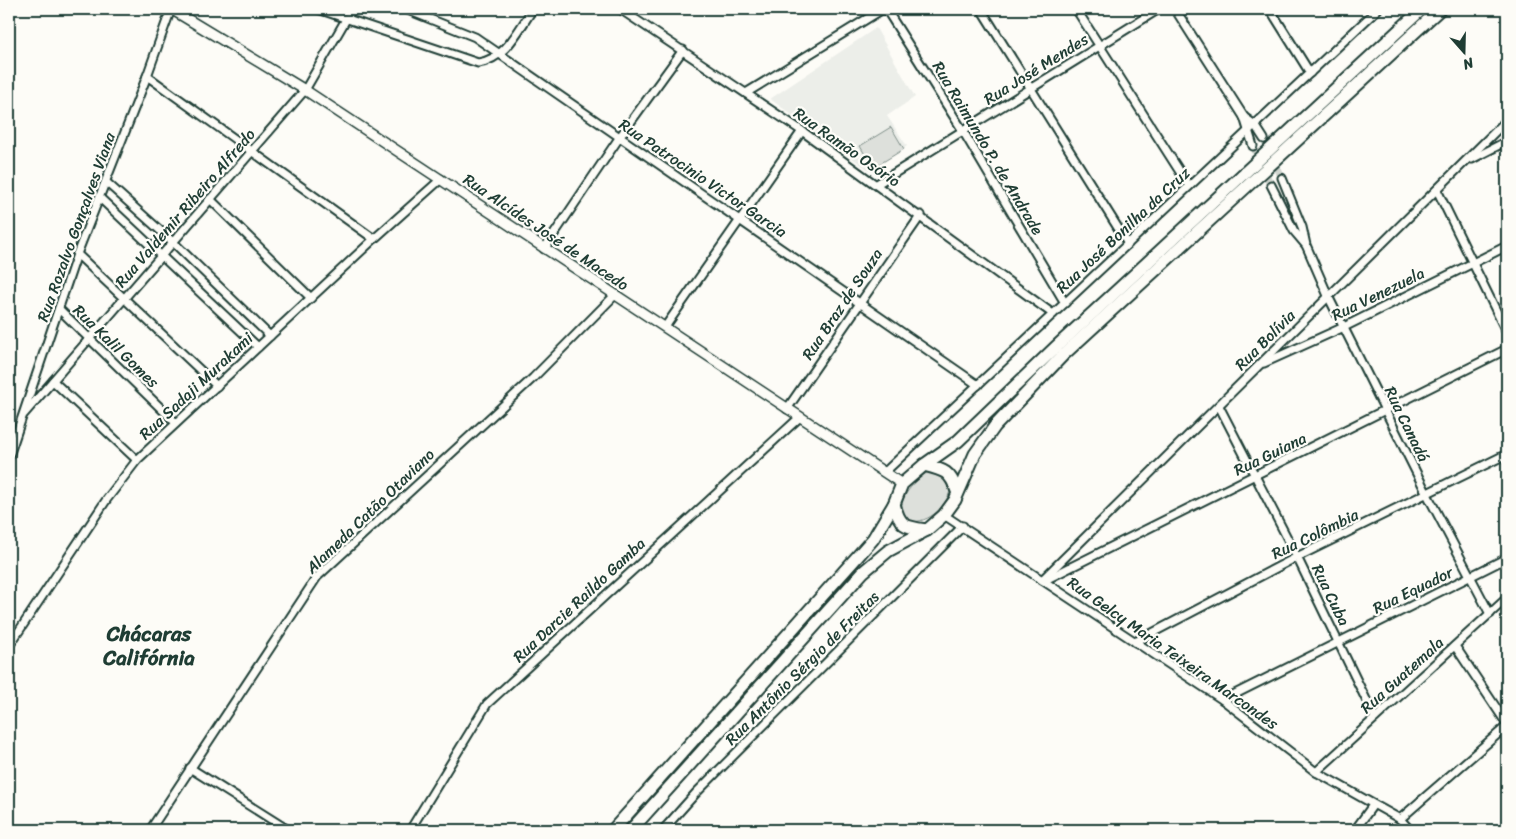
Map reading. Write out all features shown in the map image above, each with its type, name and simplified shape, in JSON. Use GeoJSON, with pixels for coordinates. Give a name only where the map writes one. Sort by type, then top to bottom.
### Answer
{"type":"FeatureCollection","features":[{"type":"Feature","properties":{"kind":"highway"},"geometry":{"type":"LineString","coordinates":[[613,830],[848,569],[873,539],[894,504],[902,484],[924,465],[958,441],[1056,347],[1422,9]]}},
{"type":"Feature","properties":{"kind":"highway"},"geometry":{"type":"LineString","coordinates":[[631,830],[863,572],[888,551],[927,530],[944,515],[954,500],[975,454],[995,426],[1063,356],[1440,9]]}},
{"type":"Feature","properties":{"kind":"highway"},"geometry":{"type":"LineString","coordinates":[[924,465],[944,470],[953,480],[957,491]]}},
{"type":"Feature","properties":{"kind":"highway"},"geometry":{"type":"LineString","coordinates":[[894,504],[897,517],[902,524],[927,530]]}},
{"type":"Feature","properties":{"kind":"street","name":"Rua Rozalvo Gonçalves Viana"},"geometry":{"type":"LineString","coordinates":[[9,456],[77,254],[147,76],[171,9]]}},
{"type":"Feature","properties":{"kind":"street","name":"Rua Alcídes José de Macedo"},"geometry":{"type":"LineString","coordinates":[[171,9],[305,90],[800,417],[886,471],[902,484]]}},
{"type":"Feature","properties":{"kind":"street"},"geometry":{"type":"LineString","coordinates":[[318,9],[478,63],[490,62],[501,55],[533,9]]}},
{"type":"Feature","properties":{"kind":"street","name":"Rua Valdemir Ribeiro Alfredo"},"geometry":{"type":"LineString","coordinates":[[24,414],[305,90],[344,19],[352,9]]}},
{"type":"Feature","properties":{"kind":"street","name":"Rua Patrocinio Victor Garcia"},"geometry":{"type":"LineString","coordinates":[[405,9],[476,37],[619,138],[978,385]]}},
{"type":"Feature","properties":{"kind":"street","name":"Rua Ramão Osório"},"geometry":{"type":"LineString","coordinates":[[620,9],[802,131],[1053,314]]}},
{"type":"Feature","properties":{"kind":"street"},"geometry":{"type":"LineString","coordinates":[[746,93],[885,9]]}},
{"type":"Feature","properties":{"kind":"street","name":"Rua Raimundo P. de Andrade"},"geometry":{"type":"LineString","coordinates":[[885,9],[963,131],[1065,303]]}},
{"type":"Feature","properties":{"kind":"street"},"geometry":{"type":"LineString","coordinates":[[981,9],[1128,244]]}},
{"type":"Feature","properties":{"kind":"street"},"geometry":{"type":"LineString","coordinates":[[1076,9],[1189,186]]}},
{"type":"Feature","properties":{"kind":"street","name":"Rua José Mendes"},"geometry":{"type":"LineString","coordinates":[[877,184],[1159,9]]}},
{"type":"Feature","properties":{"kind":"street"},"geometry":{"type":"LineString","coordinates":[[1175,9],[1244,117],[1253,146]]}},
{"type":"Feature","properties":{"kind":"street"},"geometry":{"type":"LineString","coordinates":[[1270,9],[1310,73]]}},
{"type":"Feature","properties":{"kind":"street","name":"Rua José Bonilha da Cruz"},"geometry":{"type":"LineString","coordinates":[[886,471],[1376,10]]}},
{"type":"Feature","properties":{"kind":"street"},"geometry":{"type":"LineString","coordinates":[[544,249],[619,138],[683,50]]}},
{"type":"Feature","properties":{"kind":"street"},"geometry":{"type":"LineString","coordinates":[[147,76],[253,150],[374,239]]}},
{"type":"Feature","properties":{"kind":"street"},"geometry":{"type":"LineString","coordinates":[[1244,117],[1255,125],[1264,139]]}},
{"type":"Feature","properties":{"kind":"street","name":"Rua Bolívia"},"geometry":{"type":"LineString","coordinates":[[1043,580],[1467,162],[1507,120]]}},
{"type":"Feature","properties":{"kind":"street"},"geometry":{"type":"LineString","coordinates":[[664,327],[802,131]]}},
{"type":"Feature","properties":{"kind":"street"},"geometry":{"type":"LineString","coordinates":[[1467,162],[1507,141]]}},
{"type":"Feature","properties":{"kind":"street"},"geometry":{"type":"LineString","coordinates":[[1282,178],[1302,228],[1306,244]]}},
{"type":"Feature","properties":{"kind":"street","name":"Rua Sadaji Murakami"},"geometry":{"type":"LineString","coordinates":[[9,646],[107,499],[137,460],[258,346],[441,179]]}},
{"type":"Feature","properties":{"kind":"street"},"geometry":{"type":"LineString","coordinates":[[106,182],[173,242],[270,336]]}},
{"type":"Feature","properties":{"kind":"street"},"geometry":{"type":"LineString","coordinates":[[1271,184],[1294,231],[1306,244]]}},
{"type":"Feature","properties":{"kind":"street"},"geometry":{"type":"LineString","coordinates":[[1437,190],[1507,334]]}},
{"type":"Feature","properties":{"kind":"street"},"geometry":{"type":"LineString","coordinates":[[100,198],[258,346]]}},
{"type":"Feature","properties":{"kind":"street"},"geometry":{"type":"LineString","coordinates":[[210,200],[311,298]]}},
{"type":"Feature","properties":{"kind":"street","name":"Rua Braz de Souza"},"geometry":{"type":"LineString","coordinates":[[788,409],[921,216]]}},
{"type":"Feature","properties":{"kind":"street","name":"Rua Canadá"},"geometry":{"type":"LineString","coordinates":[[1306,244],[1329,298],[1385,412],[1472,576],[1490,614]]}},
{"type":"Feature","properties":{"kind":"street","name":"Rua Venezuela"},"geometry":{"type":"LineString","coordinates":[[1260,364],[1344,327],[1507,246]]}},
{"type":"Feature","properties":{"kind":"street"},"geometry":{"type":"LineString","coordinates":[[77,254],[217,386]]}},
{"type":"Feature","properties":{"kind":"street","name":"Alameda Catão Otaviano"},"geometry":{"type":"LineString","coordinates":[[150,830],[317,577],[533,378],[615,295]]}},
{"type":"Feature","properties":{"kind":"street","name":"Rua Kalil Gomes"},"geometry":{"type":"LineString","coordinates":[[59,309],[176,423]]}},
{"type":"Feature","properties":{"kind":"street","name":"Rua Guiana"},"geometry":{"type":"LineString","coordinates":[[1043,580],[1385,412],[1507,349]]}},
{"type":"Feature","properties":{"kind":"street"},"geometry":{"type":"LineString","coordinates":[[53,381],[137,460]]}},
{"type":"Feature","properties":{"kind":"street","name":"Rua Cuba"},"geometry":{"type":"LineString","coordinates":[[1219,406],[1256,476],[1375,718]]}},
{"type":"Feature","properties":{"kind":"street","name":"Rua Darcie Raildo Gamba"},"geometry":{"type":"LineString","coordinates":[[410,830],[487,704],[800,417]]}},
{"type":"Feature","properties":{"kind":"street","name":"Rua Colômbia"},"geometry":{"type":"LineString","coordinates":[[1135,642],[1297,558],[1507,454]]}},
{"type":"Feature","properties":{"kind":"street","name":"Rua Gelcy Maria Teixeira Marcondes"},"geometry":{"type":"LineString","coordinates":[[944,515],[1222,700],[1316,772],[1400,819],[1410,830]]}},
{"type":"Feature","properties":{"kind":"street","name":"Rua Antônio Sérgio de Freitas"},"geometry":{"type":"LineString","coordinates":[[663,830],[696,793],[963,526]]}},
{"type":"Feature","properties":{"kind":"street","name":"Rua Equador"},"geometry":{"type":"LineString","coordinates":[[1222,700],[1507,558]]}},
{"type":"Feature","properties":{"kind":"street","name":"Rua Guatemala"},"geometry":{"type":"LineString","coordinates":[[1316,772],[1507,598]]}},
{"type":"Feature","properties":{"kind":"street"},"geometry":{"type":"LineString","coordinates":[[1400,819],[1507,725],[1455,646]]}},
{"type":"Feature","properties":{"kind":"street"},"geometry":{"type":"LineString","coordinates":[[190,768],[288,830]]}},
{"type":"Feature","properties":{"kind":"street"},"geometry":{"type":"LineString","coordinates":[[1355,830],[1373,805]]}},
{"type":"Feature","properties":{"kind":"shaded area"},"geometry":{"type":"Polygon","coordinates":[[[876,28],[915,97],[887,116],[907,146],[870,171],[770,99],[876,28]]]}},
{"type":"Feature","properties":{"kind":"shaded area"},"geometry":{"type":"Polygon","coordinates":[[[891,127],[904,149],[873,168],[860,146],[891,127]]]}},
{"type":"Feature","properties":{"kind":"shaded area"},"geometry":{"type":"Polygon","coordinates":[[[942,471],[951,486],[946,500],[937,512],[924,520],[909,521],[904,515],[902,508],[906,494],[928,472],[942,471]]]}},
{"type":"Feature","properties":{"kind":"tunnel"},"geometry":{"type":"LineString","coordinates":[[1264,139],[1282,178]]}},
{"type":"Feature","properties":{"kind":"tunnel"},"geometry":{"type":"LineString","coordinates":[[1253,146],[1271,185]]}},
{"type":"Feature","properties":{"kind":"district","name":"Chácaras Califórnia"},"geometry":{"type":"Point","coordinates":[149,646]}}]}
